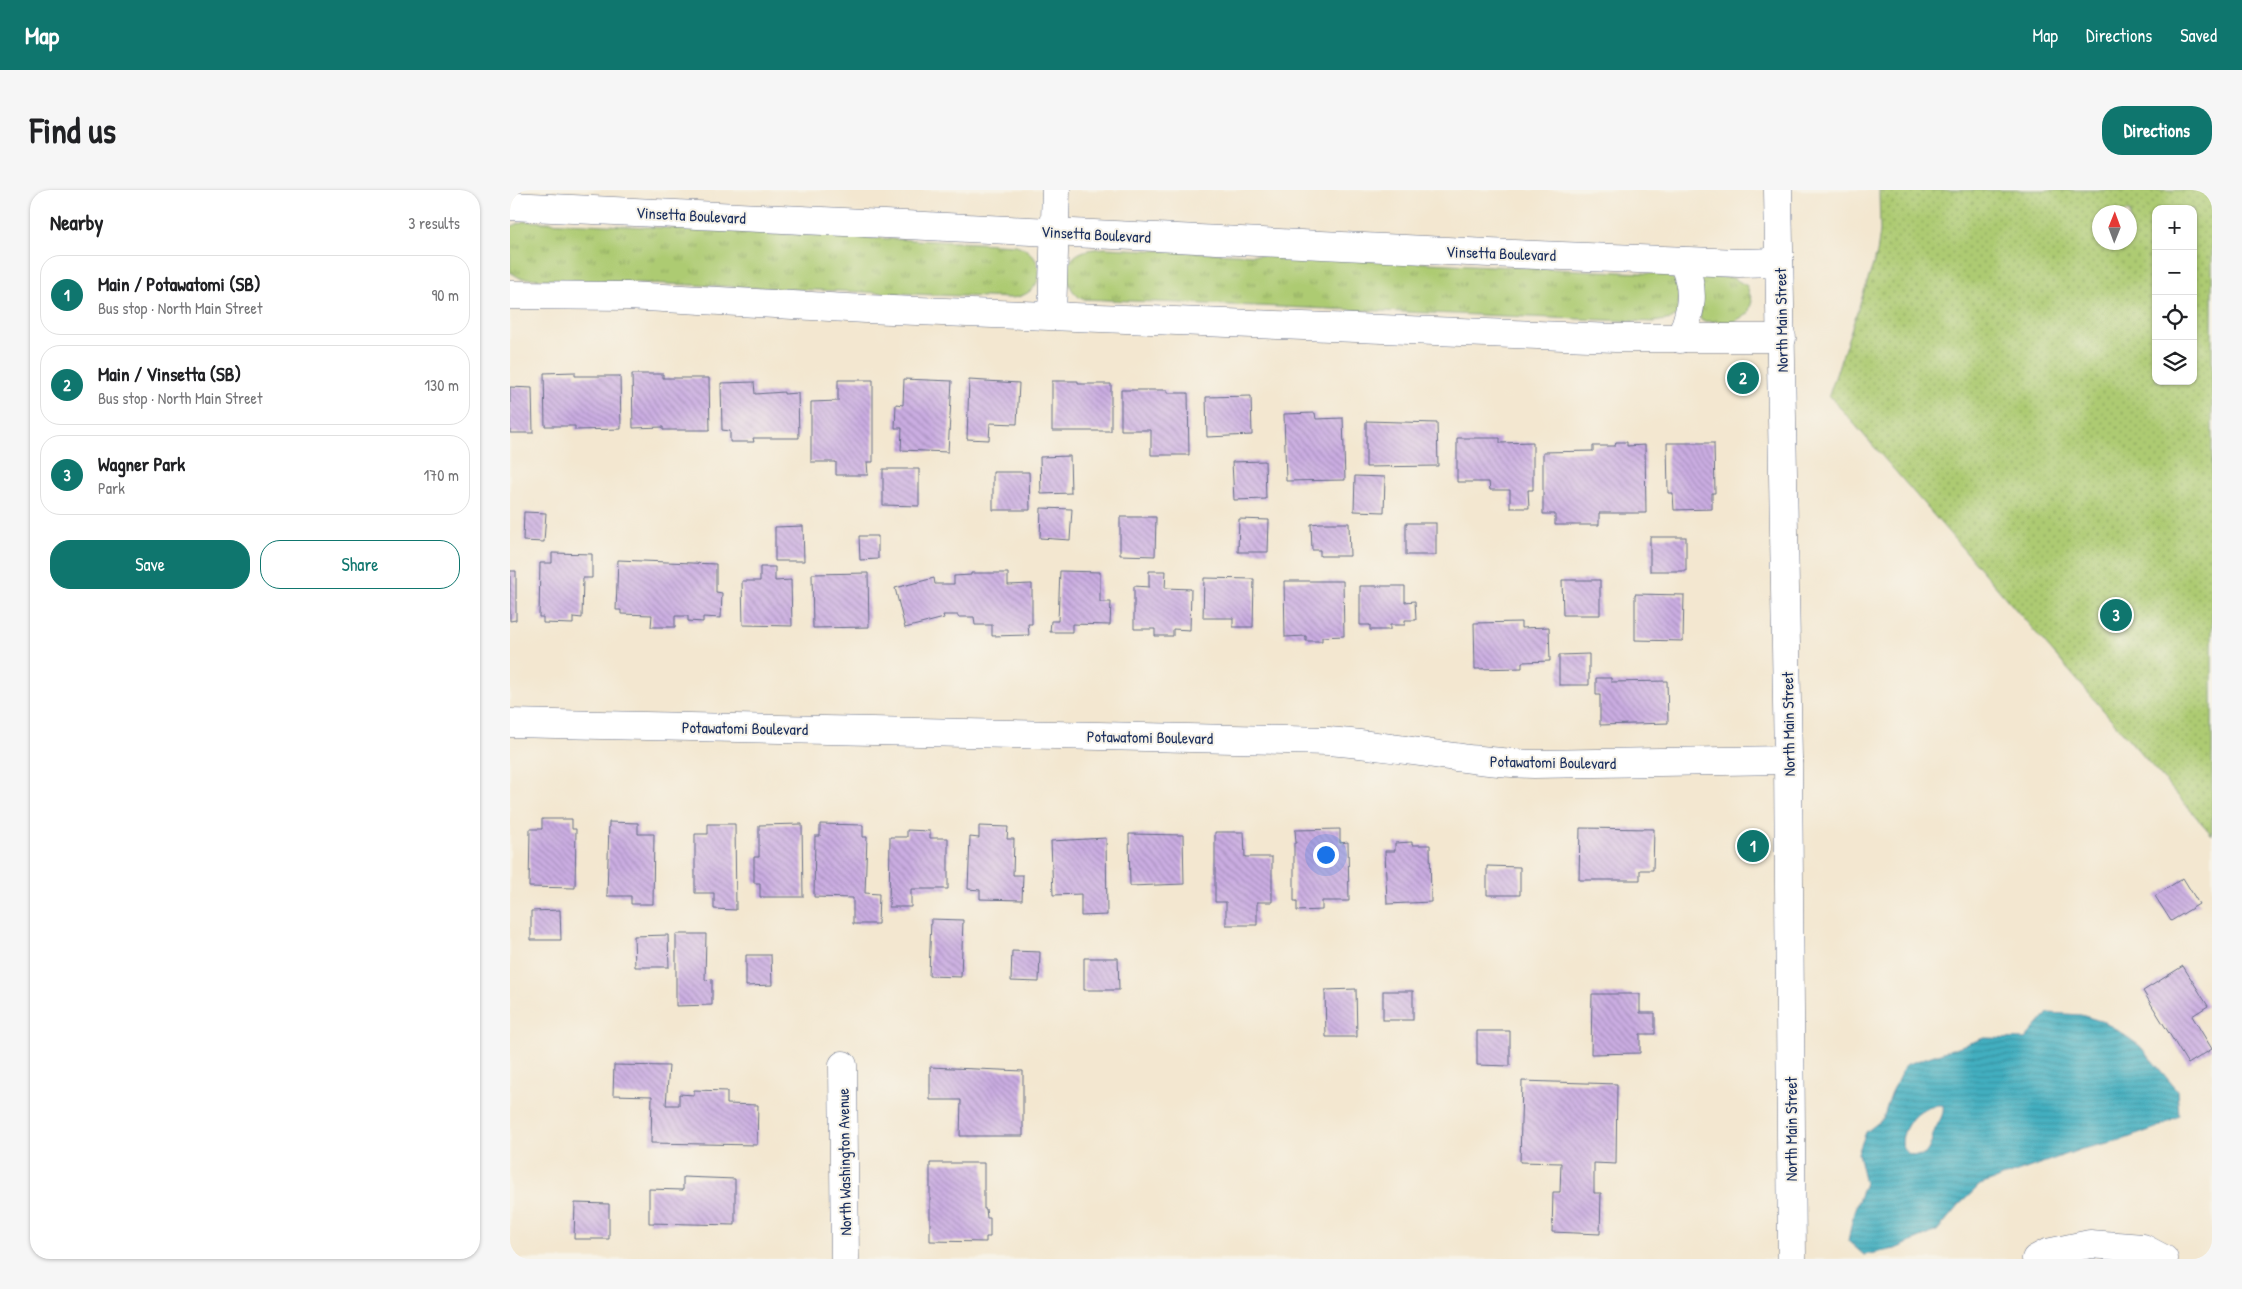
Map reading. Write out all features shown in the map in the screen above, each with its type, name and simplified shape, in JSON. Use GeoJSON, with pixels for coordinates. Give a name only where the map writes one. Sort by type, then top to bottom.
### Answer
{"type":"FeatureCollection","features":[{"type":"Feature","properties":{"kind":"street"},"geometry":{"type":"LineString","coordinates":[[1052,315],[1056,190]]}},
{"type":"Feature","properties":{"kind":"street","name":"North Main Street"},"geometry":{"type":"LineString","coordinates":[[1778,190],[1788,760],[1792,1259]]}},
{"type":"Feature","properties":{"kind":"street","name":"Vinsetta Boulevard"},"geometry":{"type":"LineString","coordinates":[[510,206],[1489,253],[1779,262]]}},
{"type":"Feature","properties":{"kind":"street"},"geometry":{"type":"LineString","coordinates":[[1680,338],[1689,317],[1691,291],[1689,276],[1682,260]]}},
{"type":"Feature","properties":{"kind":"street"},"geometry":{"type":"LineString","coordinates":[[510,295],[626,296],[866,309],[1595,337],[1782,338]]}},
{"type":"Feature","properties":{"kind":"street","name":"Potawatomi Boulevard"},"geometry":{"type":"LineString","coordinates":[[510,724],[1329,741],[1370,744],[1495,763],[1788,760]]}},
{"type":"Feature","properties":{"kind":"street","name":"North Washington Avenue"},"geometry":{"type":"LineString","coordinates":[[843,1065],[845,1259]]}},
{"type":"Feature","properties":{"kind":"street"},"geometry":{"type":"LineString","coordinates":[[2036,1259],[2047,1253],[2090,1244],[2143,1248],[2164,1259]]}},
{"type":"Feature","properties":{"kind":"green space"},"geometry":{"type":"Polygon","coordinates":[[[1879,190],[2212,190],[2212,835],[1829,395],[1877,253],[1880,231],[1879,190]]]}},
{"type":"Feature","properties":{"kind":"green space"},"geometry":{"type":"Polygon","coordinates":[[[524,221],[1016,245],[1034,257],[1038,265],[1039,274],[1037,283],[1031,290],[1023,295],[1011,298],[520,278],[510,272],[510,227],[524,221]]]}},
{"type":"Feature","properties":{"kind":"green space"},"geometry":{"type":"Polygon","coordinates":[[[1105,248],[1664,274],[1670,276],[1677,284],[1679,295],[1678,314],[1672,319],[1654,322],[1082,299],[1073,291],[1068,279],[1067,273],[1070,261],[1082,252],[1105,248]]]}},
{"type":"Feature","properties":{"kind":"green space"},"geometry":{"type":"Polygon","coordinates":[[[1710,276],[1733,278],[1747,286],[1752,301],[1748,314],[1733,322],[1702,321],[1700,318],[1701,280],[1710,276]]]}},
{"type":"Feature","properties":{"kind":"water"},"geometry":{"type":"Polygon","coordinates":[[[2048,1013],[2081,1015],[2107,1023],[2140,1046],[2177,1090],[2179,1115],[2161,1126],[2125,1139],[2082,1149],[1980,1185],[1959,1205],[1937,1231],[1895,1249],[1864,1255],[1848,1241],[1854,1211],[1865,1183],[1858,1153],[1866,1132],[1883,1119],[1891,1094],[1905,1065],[1984,1038],[2025,1039],[2048,1013]],[[1943,1105],[1922,1110],[1909,1123],[1902,1139],[1906,1151],[1913,1155],[1924,1155],[1942,1116],[1943,1105]]]}},
{"type":"Feature","properties":{"kind":"building"},"geometry":{"type":"Polygon","coordinates":[[[575,372],[575,376],[620,376],[621,429],[575,430],[575,426],[545,426],[544,373],[575,372]]]}},
{"type":"Feature","properties":{"kind":"building"},"geometry":{"type":"Polygon","coordinates":[[[632,374],[663,374],[663,378],[709,378],[710,430],[663,430],[663,427],[633,428],[632,374]]]}},
{"type":"Feature","properties":{"kind":"building"},"geometry":{"type":"Polygon","coordinates":[[[904,379],[952,381],[948,452],[901,450],[902,428],[895,428],[896,404],[903,405],[904,379]]]}},
{"type":"Feature","properties":{"kind":"building"},"geometry":{"type":"Polygon","coordinates":[[[838,380],[873,380],[873,462],[867,462],[868,475],[836,475],[836,462],[811,462],[811,402],[838,401],[838,380]]]}},
{"type":"Feature","properties":{"kind":"building"},"geometry":{"type":"Polygon","coordinates":[[[969,380],[1019,383],[1017,424],[990,423],[989,440],[967,439],[969,380]]]}},
{"type":"Feature","properties":{"kind":"building"},"geometry":{"type":"Polygon","coordinates":[[[1052,381],[1078,381],[1078,384],[1111,384],[1111,431],[1052,431],[1052,381]]]}},
{"type":"Feature","properties":{"kind":"building"},"geometry":{"type":"Polygon","coordinates":[[[754,382],[755,394],[798,393],[799,438],[753,438],[754,442],[730,442],[730,431],[722,430],[721,383],[754,382]]]}},
{"type":"Feature","properties":{"kind":"building"},"geometry":{"type":"Polygon","coordinates":[[[510,387],[532,388],[533,433],[510,433],[510,387]]]}},
{"type":"Feature","properties":{"kind":"building"},"geometry":{"type":"Polygon","coordinates":[[[1121,390],[1167,390],[1167,393],[1188,393],[1189,455],[1151,455],[1151,430],[1121,430],[1121,390]]]}},
{"type":"Feature","properties":{"kind":"building"},"geometry":{"type":"Polygon","coordinates":[[[1251,396],[1252,435],[1207,437],[1206,397],[1251,396]]]}},
{"type":"Feature","properties":{"kind":"building"},"geometry":{"type":"Polygon","coordinates":[[[1315,413],[1316,419],[1343,418],[1345,480],[1286,481],[1284,414],[1315,413]]]}},
{"type":"Feature","properties":{"kind":"building"},"geometry":{"type":"Polygon","coordinates":[[[1366,421],[1437,423],[1438,466],[1366,467],[1366,421]]]}},
{"type":"Feature","properties":{"kind":"building"},"geometry":{"type":"Polygon","coordinates":[[[1457,438],[1500,438],[1500,443],[1533,442],[1533,490],[1528,490],[1529,508],[1510,508],[1510,490],[1490,490],[1489,482],[1457,482],[1457,438]]]}},
{"type":"Feature","properties":{"kind":"building"},"geometry":{"type":"Polygon","coordinates":[[[1616,442],[1627,442],[1627,446],[1645,445],[1646,513],[1599,513],[1599,525],[1555,525],[1555,514],[1543,514],[1543,452],[1593,451],[1593,446],[1615,446],[1616,442]]]}},
{"type":"Feature","properties":{"kind":"building"},"geometry":{"type":"Polygon","coordinates":[[[1667,443],[1714,443],[1715,493],[1712,493],[1712,509],[1674,510],[1673,493],[1668,493],[1667,443]]]}},
{"type":"Feature","properties":{"kind":"building"},"geometry":{"type":"Polygon","coordinates":[[[1070,456],[1071,493],[1041,494],[1040,457],[1070,456]]]}},
{"type":"Feature","properties":{"kind":"building"},"geometry":{"type":"Polygon","coordinates":[[[1265,461],[1266,499],[1234,500],[1232,462],[1265,461]]]}},
{"type":"Feature","properties":{"kind":"building"},"geometry":{"type":"Polygon","coordinates":[[[883,469],[919,469],[919,506],[883,505],[883,469]]]}},
{"type":"Feature","properties":{"kind":"building"},"geometry":{"type":"Polygon","coordinates":[[[993,472],[1029,472],[1030,510],[993,510],[993,472]]]}},
{"type":"Feature","properties":{"kind":"building"},"geometry":{"type":"Polygon","coordinates":[[[1355,476],[1385,477],[1384,512],[1354,511],[1355,476]]]}},
{"type":"Feature","properties":{"kind":"building"},"geometry":{"type":"Polygon","coordinates":[[[1041,508],[1072,509],[1070,540],[1040,538],[1041,508]]]}},
{"type":"Feature","properties":{"kind":"building"},"geometry":{"type":"Polygon","coordinates":[[[524,512],[546,513],[544,542],[523,541],[524,512]]]}},
{"type":"Feature","properties":{"kind":"building"},"geometry":{"type":"Polygon","coordinates":[[[1120,517],[1156,517],[1155,556],[1120,555],[1120,517]]]}},
{"type":"Feature","properties":{"kind":"building"},"geometry":{"type":"Polygon","coordinates":[[[1239,519],[1269,520],[1268,552],[1238,552],[1239,519]]]}},
{"type":"Feature","properties":{"kind":"building"},"geometry":{"type":"Polygon","coordinates":[[[1349,523],[1350,556],[1320,556],[1320,550],[1312,550],[1311,524],[1349,523]]]}},
{"type":"Feature","properties":{"kind":"building"},"geometry":{"type":"Polygon","coordinates":[[[1406,523],[1436,523],[1436,555],[1406,555],[1406,523]]]}},
{"type":"Feature","properties":{"kind":"building"},"geometry":{"type":"Polygon","coordinates":[[[803,526],[804,561],[775,561],[775,527],[803,526]]]}},
{"type":"Feature","properties":{"kind":"building"},"geometry":{"type":"Polygon","coordinates":[[[859,536],[878,536],[878,559],[860,560],[859,536]]]}},
{"type":"Feature","properties":{"kind":"building"},"geometry":{"type":"Polygon","coordinates":[[[1650,537],[1686,537],[1686,571],[1650,571],[1650,537]]]}},
{"type":"Feature","properties":{"kind":"building"},"geometry":{"type":"Polygon","coordinates":[[[552,553],[592,554],[592,578],[583,578],[582,618],[573,617],[573,624],[543,623],[543,617],[539,617],[540,563],[552,563],[552,553]]]}},
{"type":"Feature","properties":{"kind":"building"},"geometry":{"type":"Polygon","coordinates":[[[618,560],[716,564],[716,592],[722,593],[721,618],[703,617],[703,622],[688,621],[688,616],[675,616],[675,627],[651,627],[652,615],[621,614],[621,610],[616,610],[618,560]]]}},
{"type":"Feature","properties":{"kind":"building"},"geometry":{"type":"Polygon","coordinates":[[[760,567],[775,567],[775,581],[791,580],[792,626],[743,625],[742,581],[760,581],[760,567]]]}},
{"type":"Feature","properties":{"kind":"building"},"geometry":{"type":"Polygon","coordinates":[[[510,571],[516,571],[516,620],[510,621],[510,571]]]}},
{"type":"Feature","properties":{"kind":"building"},"geometry":{"type":"Polygon","coordinates":[[[1060,571],[1100,572],[1100,602],[1111,602],[1110,625],[1072,624],[1072,632],[1050,632],[1051,621],[1058,621],[1060,571]]]}},
{"type":"Feature","properties":{"kind":"building"},"geometry":{"type":"Polygon","coordinates":[[[1149,571],[1166,571],[1165,588],[1191,589],[1190,630],[1173,629],[1173,636],[1155,636],[1155,629],[1134,629],[1134,586],[1149,587],[1149,571]]]}},
{"type":"Feature","properties":{"kind":"building"},"geometry":{"type":"Polygon","coordinates":[[[868,573],[869,627],[813,628],[812,574],[868,573]]]}},
{"type":"Feature","properties":{"kind":"building"},"geometry":{"type":"Polygon","coordinates":[[[971,573],[1008,573],[1008,585],[1032,584],[1032,624],[1028,624],[1029,635],[992,636],[992,625],[975,625],[974,617],[958,617],[958,615],[943,615],[944,618],[905,628],[895,588],[934,578],[935,584],[954,584],[954,576],[971,575],[971,573]]]}},
{"type":"Feature","properties":{"kind":"building"},"geometry":{"type":"Polygon","coordinates":[[[1204,578],[1254,579],[1253,627],[1233,627],[1233,618],[1203,618],[1204,578]]]}},
{"type":"Feature","properties":{"kind":"building"},"geometry":{"type":"Polygon","coordinates":[[[1562,580],[1600,580],[1600,615],[1563,615],[1562,580]]]}},
{"type":"Feature","properties":{"kind":"building"},"geometry":{"type":"Polygon","coordinates":[[[1284,581],[1343,581],[1344,636],[1322,637],[1322,641],[1306,641],[1306,636],[1285,637],[1284,581]]]}},
{"type":"Feature","properties":{"kind":"building"},"geometry":{"type":"Polygon","coordinates":[[[1360,586],[1405,586],[1405,602],[1415,601],[1416,620],[1405,620],[1405,625],[1390,625],[1390,630],[1370,630],[1370,625],[1360,625],[1360,586]]]}},
{"type":"Feature","properties":{"kind":"building"},"geometry":{"type":"Polygon","coordinates":[[[1635,594],[1684,595],[1683,641],[1635,640],[1635,594]]]}},
{"type":"Feature","properties":{"kind":"building"},"geometry":{"type":"Polygon","coordinates":[[[1521,622],[1521,628],[1549,627],[1550,661],[1522,662],[1522,668],[1475,669],[1474,623],[1521,622]]]}},
{"type":"Feature","properties":{"kind":"building"},"geometry":{"type":"Polygon","coordinates":[[[1589,654],[1589,685],[1559,685],[1559,655],[1589,654]]]}},
{"type":"Feature","properties":{"kind":"building"},"geometry":{"type":"Polygon","coordinates":[[[1596,678],[1611,678],[1611,682],[1667,681],[1668,723],[1600,725],[1600,695],[1596,695],[1596,678]]]}},
{"type":"Feature","properties":{"kind":"building"},"geometry":{"type":"Polygon","coordinates":[[[542,819],[572,819],[572,829],[576,829],[575,888],[529,887],[530,829],[542,829],[542,819]]]}},
{"type":"Feature","properties":{"kind":"building"},"geometry":{"type":"Polygon","coordinates":[[[609,822],[638,823],[638,834],[654,834],[653,904],[631,904],[631,896],[607,896],[609,822]]]}},
{"type":"Feature","properties":{"kind":"building"},"geometry":{"type":"Polygon","coordinates":[[[708,824],[735,824],[736,910],[714,909],[714,893],[695,893],[695,834],[708,834],[708,824]]]}},
{"type":"Feature","properties":{"kind":"building"},"geometry":{"type":"Polygon","coordinates":[[[802,824],[803,897],[760,897],[760,883],[754,883],[754,857],[759,857],[759,825],[802,824]]]}},
{"type":"Feature","properties":{"kind":"building"},"geometry":{"type":"Polygon","coordinates":[[[820,824],[863,825],[863,837],[867,837],[865,893],[879,894],[878,924],[853,924],[853,898],[814,897],[815,836],[820,836],[820,824]]]}},
{"type":"Feature","properties":{"kind":"building"},"geometry":{"type":"Polygon","coordinates":[[[979,826],[1008,827],[1007,839],[1014,839],[1013,875],[1023,875],[1022,900],[980,899],[980,890],[968,889],[970,837],[979,838],[979,826]]]}},
{"type":"Feature","properties":{"kind":"building"},"geometry":{"type":"Polygon","coordinates":[[[1580,828],[1654,829],[1653,870],[1640,870],[1640,880],[1579,880],[1580,828]]]}},
{"type":"Feature","properties":{"kind":"building"},"geometry":{"type":"Polygon","coordinates":[[[1340,829],[1340,843],[1348,842],[1349,901],[1322,901],[1322,910],[1297,911],[1297,901],[1294,901],[1295,830],[1340,829]]]}},
{"type":"Feature","properties":{"kind":"building"},"geometry":{"type":"Polygon","coordinates":[[[907,830],[930,831],[930,838],[948,838],[948,889],[911,889],[911,907],[889,907],[890,837],[907,837],[907,830]]]}},
{"type":"Feature","properties":{"kind":"building"},"geometry":{"type":"Polygon","coordinates":[[[1215,832],[1244,832],[1245,857],[1272,857],[1272,902],[1257,902],[1257,925],[1226,925],[1226,902],[1215,902],[1215,832]]]}},
{"type":"Feature","properties":{"kind":"building"},"geometry":{"type":"Polygon","coordinates":[[[1129,834],[1183,835],[1184,884],[1130,886],[1129,834]]]}},
{"type":"Feature","properties":{"kind":"building"},"geometry":{"type":"Polygon","coordinates":[[[1106,838],[1107,915],[1081,916],[1081,894],[1053,895],[1051,841],[1106,838]]]}},
{"type":"Feature","properties":{"kind":"building"},"geometry":{"type":"Polygon","coordinates":[[[1412,842],[1412,845],[1430,845],[1431,902],[1387,904],[1385,851],[1395,851],[1395,843],[1412,842]]]}},
{"type":"Feature","properties":{"kind":"building"},"geometry":{"type":"Polygon","coordinates":[[[1487,866],[1520,867],[1520,895],[1487,895],[1487,866]]]}},
{"type":"Feature","properties":{"kind":"building"},"geometry":{"type":"Polygon","coordinates":[[[2183,878],[2199,904],[2171,921],[2155,896],[2183,878]]]}},
{"type":"Feature","properties":{"kind":"building"},"geometry":{"type":"Polygon","coordinates":[[[560,910],[561,940],[531,940],[531,911],[560,910]]]}},
{"type":"Feature","properties":{"kind":"building"},"geometry":{"type":"Polygon","coordinates":[[[931,919],[963,920],[961,977],[929,976],[931,919]]]}},
{"type":"Feature","properties":{"kind":"building"},"geometry":{"type":"Polygon","coordinates":[[[676,934],[706,934],[705,980],[712,979],[712,1005],[676,1006],[676,934]]]}},
{"type":"Feature","properties":{"kind":"building"},"geometry":{"type":"Polygon","coordinates":[[[668,935],[669,967],[635,967],[634,936],[668,935]]]}},
{"type":"Feature","properties":{"kind":"building"},"geometry":{"type":"Polygon","coordinates":[[[1012,951],[1040,952],[1039,982],[1011,981],[1012,951]]]}},
{"type":"Feature","properties":{"kind":"building"},"geometry":{"type":"Polygon","coordinates":[[[746,955],[771,955],[772,985],[746,986],[746,955]]]}},
{"type":"Feature","properties":{"kind":"building"},"geometry":{"type":"Polygon","coordinates":[[[1084,958],[1118,958],[1119,990],[1084,990],[1084,958]]]}},
{"type":"Feature","properties":{"kind":"building"},"geometry":{"type":"Polygon","coordinates":[[[2183,966],[2208,1006],[2192,1016],[2212,1049],[2188,1064],[2143,991],[2183,966]]]}},
{"type":"Feature","properties":{"kind":"building"},"geometry":{"type":"Polygon","coordinates":[[[1356,989],[1357,1037],[1326,1037],[1325,990],[1356,989]]]}},
{"type":"Feature","properties":{"kind":"building"},"geometry":{"type":"Polygon","coordinates":[[[1383,991],[1413,991],[1413,1020],[1383,1020],[1383,991]]]}},
{"type":"Feature","properties":{"kind":"building"},"geometry":{"type":"Polygon","coordinates":[[[1592,994],[1640,994],[1640,1013],[1655,1013],[1655,1034],[1640,1034],[1640,1053],[1591,1054],[1592,994]]]}},
{"type":"Feature","properties":{"kind":"building"},"geometry":{"type":"Polygon","coordinates":[[[1477,1031],[1510,1031],[1510,1066],[1477,1065],[1477,1031]]]}},
{"type":"Feature","properties":{"kind":"building"},"geometry":{"type":"Polygon","coordinates":[[[614,1065],[669,1066],[666,1105],[679,1105],[679,1094],[694,1095],[694,1090],[727,1091],[727,1104],[758,1105],[757,1145],[651,1143],[652,1096],[613,1095],[614,1065]]]}},
{"type":"Feature","properties":{"kind":"building"},"geometry":{"type":"Polygon","coordinates":[[[930,1067],[1023,1071],[1023,1136],[960,1136],[961,1100],[930,1100],[930,1067]]]}},
{"type":"Feature","properties":{"kind":"building"},"geometry":{"type":"Polygon","coordinates":[[[1522,1081],[1617,1084],[1616,1164],[1594,1163],[1594,1193],[1601,1193],[1600,1234],[1552,1232],[1553,1192],[1560,1192],[1561,1163],[1520,1162],[1522,1081]]]}},
{"type":"Feature","properties":{"kind":"building"},"geometry":{"type":"Polygon","coordinates":[[[930,1163],[984,1163],[984,1209],[986,1209],[987,1218],[990,1218],[990,1237],[986,1237],[986,1242],[930,1241],[930,1163]]]}},
{"type":"Feature","properties":{"kind":"building"},"geometry":{"type":"Polygon","coordinates":[[[683,1177],[735,1179],[735,1225],[649,1223],[649,1189],[683,1190],[683,1177]]]}},
{"type":"Feature","properties":{"kind":"building"},"geometry":{"type":"Polygon","coordinates":[[[575,1203],[609,1204],[609,1239],[574,1239],[575,1203]]]}},
{"type":"Feature","properties":{"kind":"place","name":"Main / Vinsetta (SB)"},"geometry":{"type":"Point","coordinates":[1743,378]}},
{"type":"Feature","properties":{"kind":"place","name":"Wagner Park"},"geometry":{"type":"Point","coordinates":[2116,615]}},
{"type":"Feature","properties":{"kind":"place","name":"Main / Potawatomi (SB)"},"geometry":{"type":"Point","coordinates":[1753,846]}}]}
